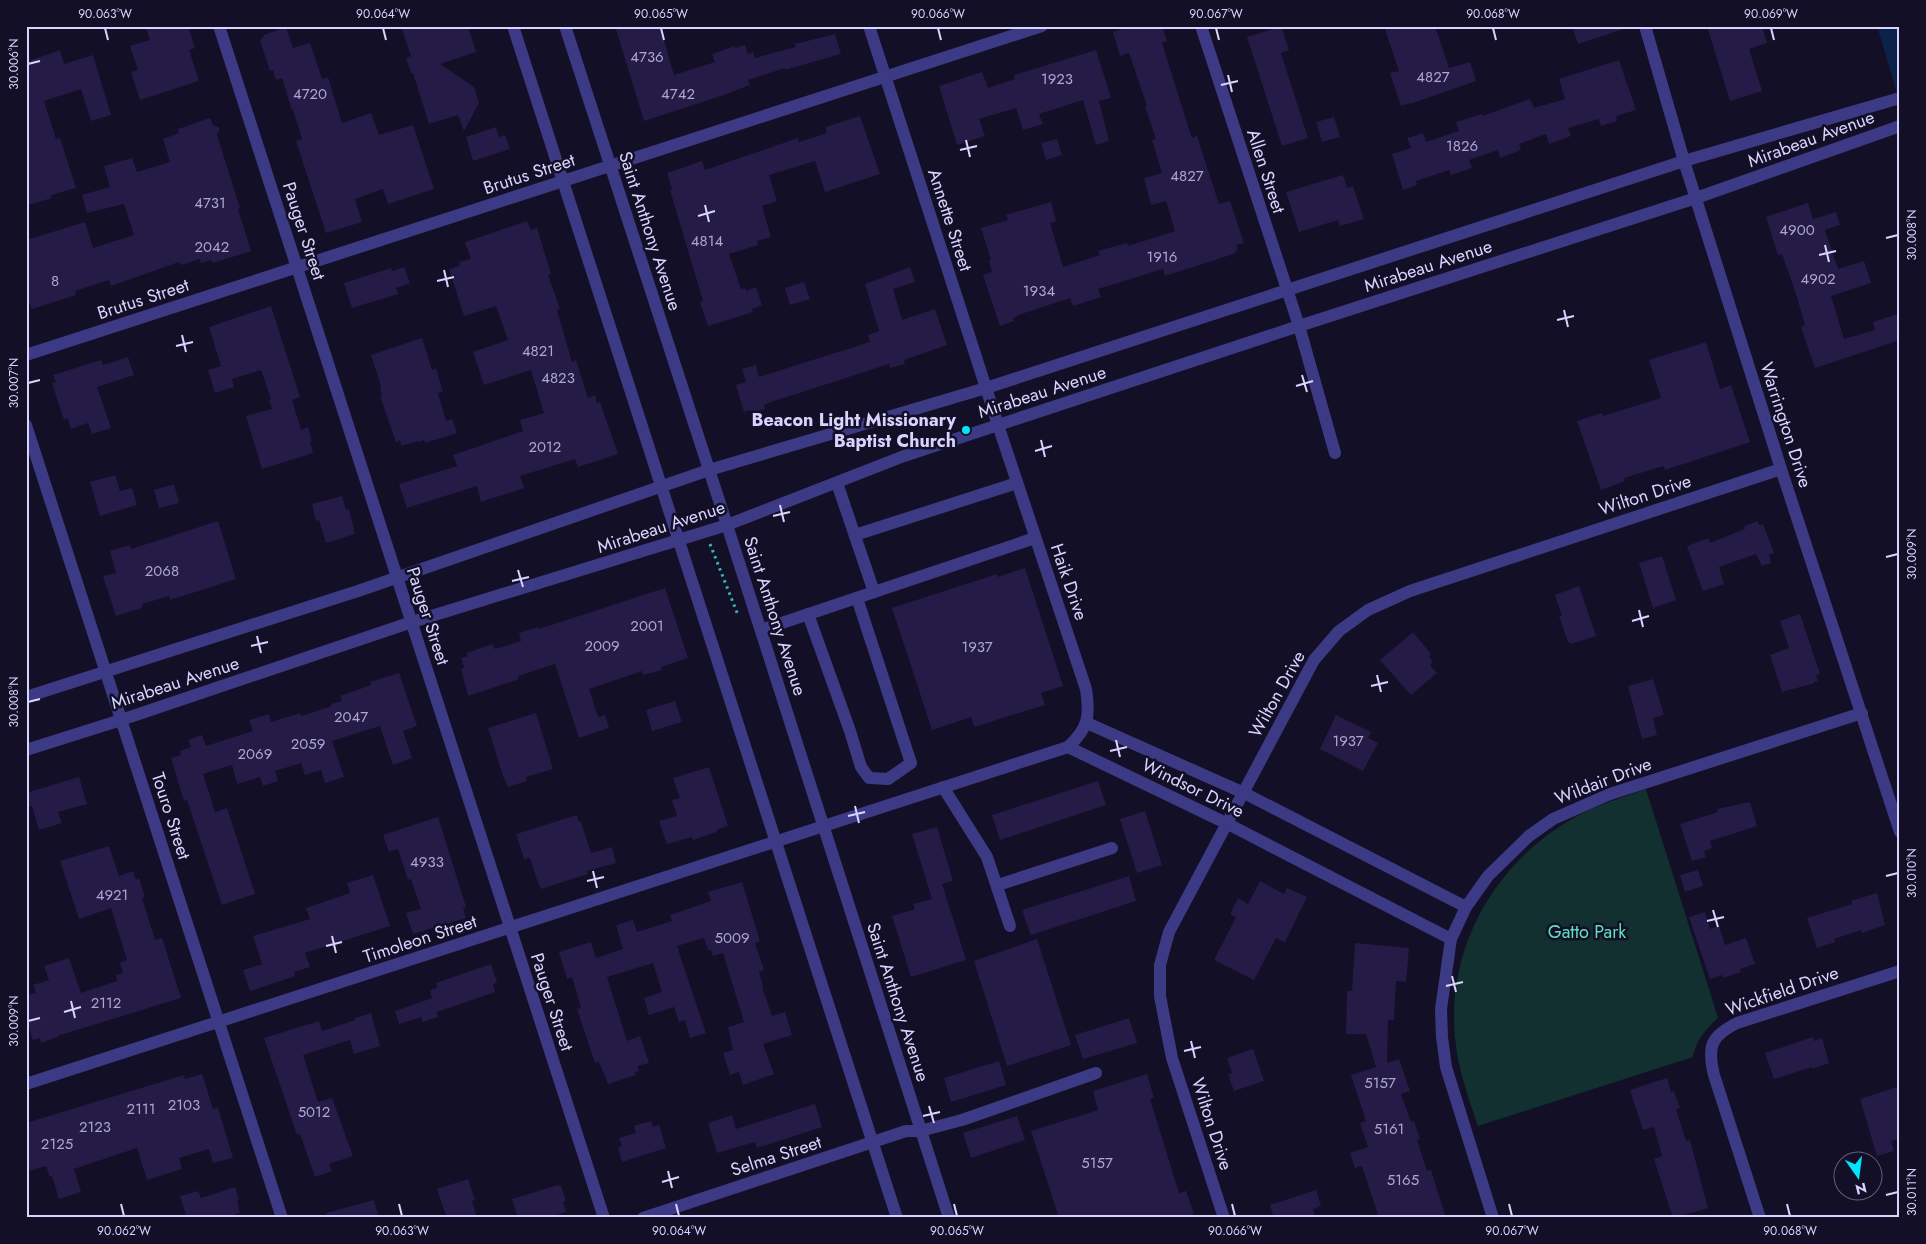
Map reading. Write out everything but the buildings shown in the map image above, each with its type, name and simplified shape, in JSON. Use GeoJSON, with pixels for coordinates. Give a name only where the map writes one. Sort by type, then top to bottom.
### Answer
{"type":"FeatureCollection","features":[{"type":"Feature","properties":{"kind":"street","name":"Pauger Street"},"geometry":{"type":"LineString","coordinates":[[219,26],[604,1218]]}},
{"type":"Feature","properties":{"kind":"street"},"geometry":{"type":"LineString","coordinates":[[513,26],[897,1218]]}},
{"type":"Feature","properties":{"kind":"street","name":"Saint Anthony Avenue"},"geometry":{"type":"LineString","coordinates":[[565,26],[728,525],[949,1218]]}},
{"type":"Feature","properties":{"kind":"street","name":"Annette Street"},"geometry":{"type":"LineString","coordinates":[[869,26],[998,425]]}},
{"type":"Feature","properties":{"kind":"street","name":"Brutus Street"},"geometry":{"type":"LineString","coordinates":[[26,355],[1042,26]]}},
{"type":"Feature","properties":{"kind":"street","name":"Allen Street"},"geometry":{"type":"LineString","coordinates":[[1201,26],[1299,326],[1335,453]]}},
{"type":"Feature","properties":{"kind":"street","name":"Warrington Drive"},"geometry":{"type":"LineString","coordinates":[[1645,26],[1684,162],[1781,469],[1900,832]]}},
{"type":"Feature","properties":{"kind":"street","name":"Mirabeau Avenue"},"geometry":{"type":"LineString","coordinates":[[26,697],[398,578],[709,470],[986,388],[1286,289],[1684,162],[1900,98]]}},
{"type":"Feature","properties":{"kind":"street","name":"Mirabeau Avenue"},"geometry":{"type":"LineString","coordinates":[[26,750],[412,622],[728,525],[904,456],[1696,198],[1900,126]]}},
{"type":"Feature","properties":{"kind":"street","name":"Touro Street"},"geometry":{"type":"LineString","coordinates":[[26,425],[282,1218]]}},
{"type":"Feature","properties":{"kind":"street","name":"Haik Drive"},"geometry":{"type":"LineString","coordinates":[[998,425],[1086,688],[1090,710],[1087,723]]}},
{"type":"Feature","properties":{"kind":"street","name":"Wilton Drive"},"geometry":{"type":"LineString","coordinates":[[1224,1218],[1172,1058],[1160,996],[1160,965],[1169,932],[1228,824],[1292,698],[1314,660],[1339,632],[1368,610],[1418,588],[1781,469]]}},
{"type":"Feature","properties":{"kind":"street"},"geometry":{"type":"LineString","coordinates":[[836,483],[874,592]]}},
{"type":"Feature","properties":{"kind":"street"},"geometry":{"type":"LineString","coordinates":[[855,536],[1017,483]]}},
{"type":"Feature","properties":{"kind":"street"},"geometry":{"type":"LineString","coordinates":[[761,630],[1035,538]]}},
{"type":"Feature","properties":{"kind":"street"},"geometry":{"type":"LineString","coordinates":[[808,614],[861,767],[869,778],[888,779],[911,763],[856,598]]}},
{"type":"Feature","properties":{"kind":"street","name":"Wildair Drive"},"geometry":{"type":"LineString","coordinates":[[1494,1218],[1446,1066],[1442,1038],[1442,1008],[1451,940],[1466,907],[1488,876],[1530,836],[1553,819],[1610,794],[1862,713]]}},
{"type":"Feature","properties":{"kind":"street"},"geometry":{"type":"LineString","coordinates":[[823,826],[1068,747],[1076,740],[1087,723]]}},
{"type":"Feature","properties":{"kind":"street","name":"Windsor Drive"},"geometry":{"type":"LineString","coordinates":[[1087,723],[1244,793],[1466,907]]}},
{"type":"Feature","properties":{"kind":"street","name":"Windsor Drive"},"geometry":{"type":"LineString","coordinates":[[1068,747],[1228,824],[1451,940]]}},
{"type":"Feature","properties":{"kind":"street"},"geometry":{"type":"LineString","coordinates":[[943,787],[987,857],[998,885],[1010,926]]}},
{"type":"Feature","properties":{"kind":"street","name":"Timoleon Street"},"geometry":{"type":"LineString","coordinates":[[26,1084],[823,826]]}},
{"type":"Feature","properties":{"kind":"street"},"geometry":{"type":"LineString","coordinates":[[998,885],[1112,848]]}},
{"type":"Feature","properties":{"kind":"street","name":"Wickfield Drive"},"geometry":{"type":"LineString","coordinates":[[1760,1218],[1714,1075],[1710,1058],[1712,1044],[1722,1030],[1737,1023],[1900,971]]}},
{"type":"Feature","properties":{"kind":"street","name":"Selma Street"},"geometry":{"type":"LineString","coordinates":[[642,1218],[906,1131],[920,1131],[962,1120],[1096,1073]]}},
{"type":"Feature","properties":{"kind":"green space","name":"Gatto Park"},"geometry":{"type":"Polygon","coordinates":[[[1646,789],[1718,1018],[1696,1045],[1693,1057],[1478,1126],[1458,1061],[1454,1005],[1459,972],[1468,941],[1481,911],[1499,884],[1520,859],[1544,837],[1589,810],[1646,789]]]}},
{"type":"Feature","properties":{"kind":"water"},"geometry":{"type":"Polygon","coordinates":[[[1877,26],[1900,26],[1900,103],[1877,26]]]}},
{"type":"Feature","properties":{"kind":"place","name":"Beacon Light Missionary Baptist Church"},"geometry":{"type":"Point","coordinates":[966,430]}}]}
